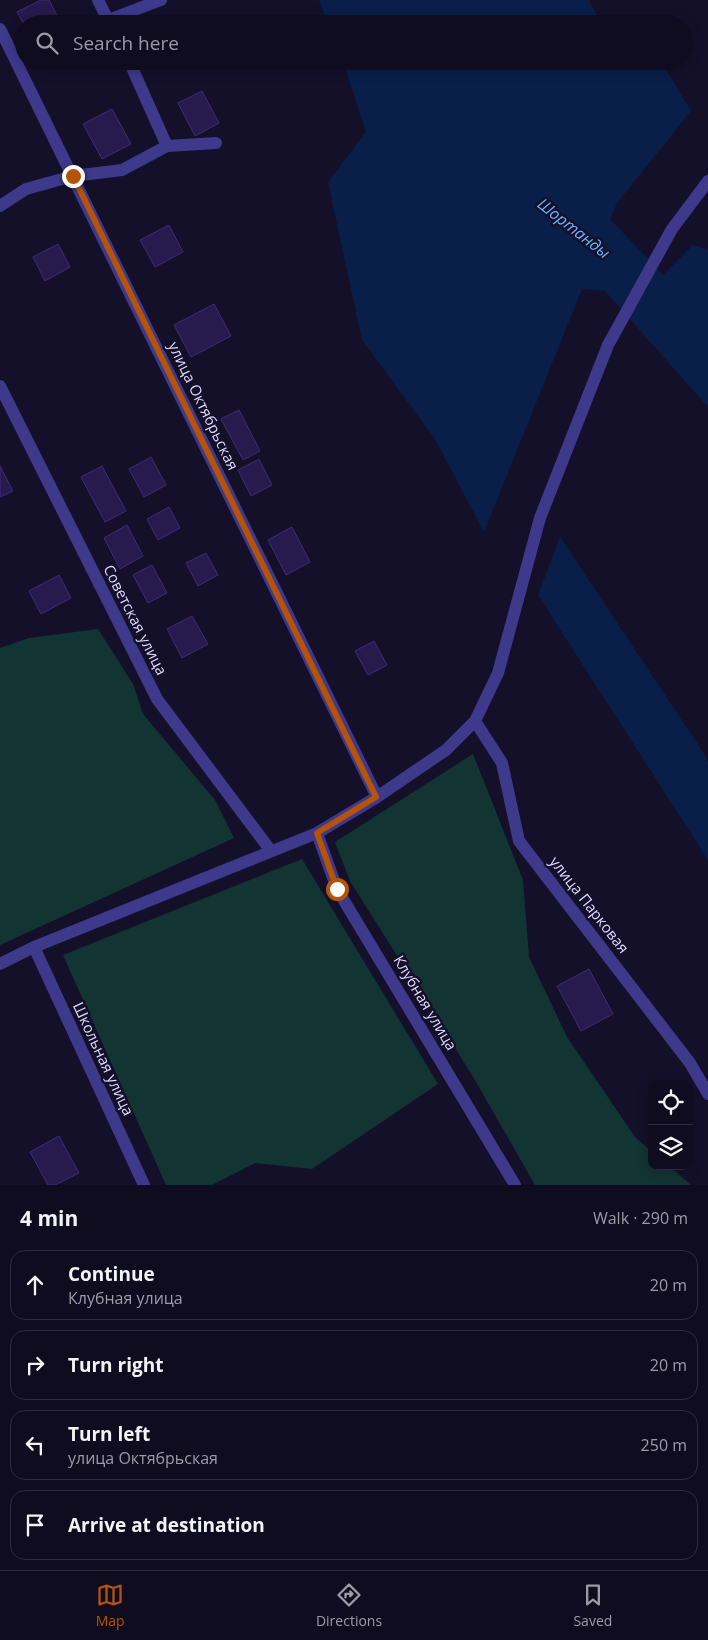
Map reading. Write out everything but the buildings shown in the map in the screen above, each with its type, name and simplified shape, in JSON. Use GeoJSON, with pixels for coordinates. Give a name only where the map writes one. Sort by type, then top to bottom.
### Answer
{"type":"FeatureCollection","features":[{"type":"Feature","properties":{"kind":"street"},"geometry":{"type":"LineString","coordinates":[[98,0],[106,15]]}},
{"type":"Feature","properties":{"kind":"street"},"geometry":{"type":"LineString","coordinates":[[126,15],[162,0]]}},
{"type":"Feature","properties":{"kind":"street","name":"улица Октябрьская"},"geometry":{"type":"LineString","coordinates":[[0,30],[15,60]]}},
{"type":"Feature","properties":{"kind":"street","name":"улица Октябрьская"},"geometry":{"type":"LineString","coordinates":[[20,70],[376,797]]}},
{"type":"Feature","properties":{"kind":"street"},"geometry":{"type":"LineString","coordinates":[[133,70],[167,146]]}},
{"type":"Feature","properties":{"kind":"street"},"geometry":{"type":"LineString","coordinates":[[0,206],[26,189],[73,176],[122,170],[167,146],[216,143]]}},
{"type":"Feature","properties":{"kind":"street"},"geometry":{"type":"LineString","coordinates":[[0,964],[34,947],[317,833],[376,797],[446,750],[475,721],[498,673],[540,518],[608,345],[672,229],[708,181]]}},
{"type":"Feature","properties":{"kind":"street","name":"Советская улица"},"geometry":{"type":"LineString","coordinates":[[0,386],[157,699],[270,851]]}},
{"type":"Feature","properties":{"kind":"street","name":"улица Парковая"},"geometry":{"type":"LineString","coordinates":[[475,721],[502,763],[519,841],[690,1063],[708,1094]]}},
{"type":"Feature","properties":{"kind":"street","name":"Клубная улица"},"geometry":{"type":"LineString","coordinates":[[317,833],[337,889],[515,1185]]}},
{"type":"Feature","properties":{"kind":"street","name":"Школьная улица"},"geometry":{"type":"LineString","coordinates":[[34,947],[144,1185]]}},
{"type":"Feature","properties":{"kind":"green space"},"geometry":{"type":"Polygon","coordinates":[[[98,629],[133,684],[143,714],[215,800],[234,838],[0,945],[0,648],[29,638],[98,629]]]}},
{"type":"Feature","properties":{"kind":"green space"},"geometry":{"type":"Polygon","coordinates":[[[473,754],[523,880],[529,957],[567,1037],[635,1137],[648,1148],[648,1170],[674,1170],[691,1185],[535,1185],[472,1075],[350,881],[335,842],[473,754]]]}},
{"type":"Feature","properties":{"kind":"green space"},"geometry":{"type":"Polygon","coordinates":[[[302,859],[438,1084],[312,1169],[255,1163],[212,1185],[166,1185],[63,955],[302,859]]]}},
{"type":"Feature","properties":{"kind":"water"},"geometry":{"type":"Polygon","coordinates":[[[319,0],[589,0],[596,15],[325,15],[319,0]]]}},
{"type":"Feature","properties":{"kind":"water","name":"Шортанды"},"geometry":{"type":"Polygon","coordinates":[[[346,70],[666,70],[691,111],[617,203],[610,219],[663,275],[693,245],[708,250],[708,407],[605,291],[582,289],[484,532],[435,439],[362,340],[328,182],[366,132],[346,70]]]}},
{"type":"Feature","properties":{"kind":"water"},"geometry":{"type":"Polygon","coordinates":[[[560,537],[705,755],[708,762],[708,860],[538,595],[560,537]]]}},
{"type":"Feature","properties":{"kind":"route"},"geometry":{"type":"LineString","coordinates":[[73,176],[376,797],[317,833],[337,889]]}}]}
